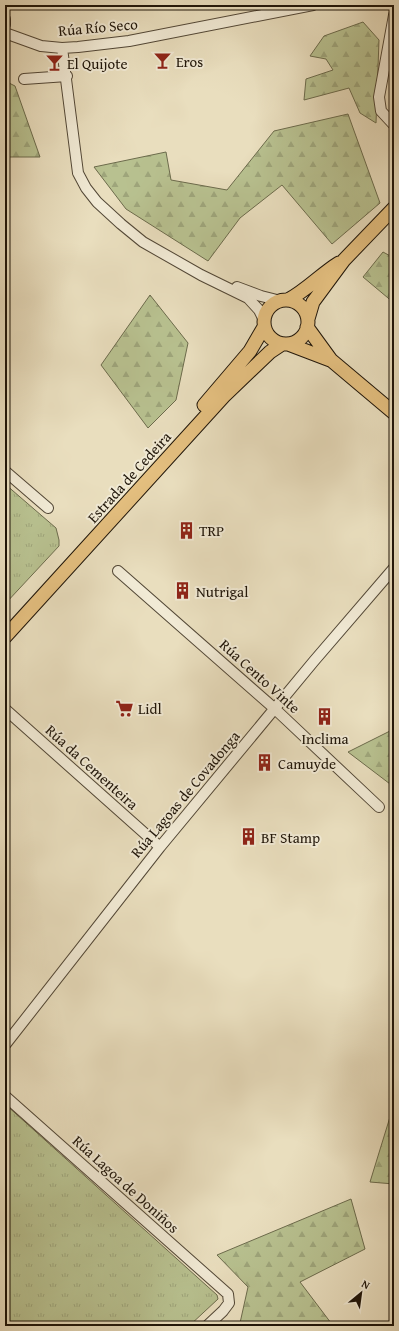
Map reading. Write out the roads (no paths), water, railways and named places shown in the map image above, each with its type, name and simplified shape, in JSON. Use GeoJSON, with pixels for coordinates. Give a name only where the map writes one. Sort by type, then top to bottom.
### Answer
{"type":"FeatureCollection","features":[{"type":"Feature","properties":{"kind":"main road"},"geometry":{"type":"LineString","coordinates":[[285,344],[300,339],[304,334],[308,323],[313,302],[344,260],[394,208]]}},
{"type":"Feature","properties":{"kind":"main road"},"geometry":{"type":"LineString","coordinates":[[331,360],[272,339],[267,334],[264,324],[266,313],[275,303],[298,295],[324,272],[344,260]]}},
{"type":"Feature","properties":{"kind":"main road"},"geometry":{"type":"LineString","coordinates":[[285,300],[295,302],[306,312],[311,334],[331,360],[394,413]]}},
{"type":"Feature","properties":{"kind":"main road","name":"Estrada de Cedeira"},"geometry":{"type":"LineString","coordinates":[[5,629],[99,525],[234,371],[259,338],[264,324]]}},
{"type":"Feature","properties":{"kind":"main road","name":"Estrada de Cedeira"},"geometry":{"type":"LineString","coordinates":[[5,638],[225,395],[270,352],[285,344]]}},
{"type":"Feature","properties":{"kind":"street","name":"Rúa Río Seco"},"geometry":{"type":"LineString","coordinates":[[5,33],[41,46],[62,48],[129,41],[313,5]]}},
{"type":"Feature","properties":{"kind":"street"},"geometry":{"type":"LineString","coordinates":[[391,5],[393,19],[379,97],[381,111],[394,125]]}},
{"type":"Feature","properties":{"kind":"street"},"geometry":{"type":"LineString","coordinates":[[5,19],[5,25]]}},
{"type":"Feature","properties":{"kind":"street"},"geometry":{"type":"LineString","coordinates":[[62,48],[67,76],[78,173],[86,188],[97,202],[142,242],[201,275],[248,298],[259,310],[264,324]]}},
{"type":"Feature","properties":{"kind":"street"},"geometry":{"type":"LineString","coordinates":[[24,79],[67,76]]}},
{"type":"Feature","properties":{"kind":"street"},"geometry":{"type":"LineString","coordinates":[[201,275],[261,296],[285,300]]}},
{"type":"Feature","properties":{"kind":"street"},"geometry":{"type":"LineString","coordinates":[[5,471],[48,508]]}},
{"type":"Feature","properties":{"kind":"street","name":"Rúa Lagoas de Covadonga"},"geometry":{"type":"LineString","coordinates":[[5,1045],[160,847],[314,661],[394,568]]}},
{"type":"Feature","properties":{"kind":"street","name":"Rúa Cento Vinte"},"geometry":{"type":"LineString","coordinates":[[118,570],[275,709],[379,807]]}},
{"type":"Feature","properties":{"kind":"street","name":"Rúa da Cementeira"},"geometry":{"type":"LineString","coordinates":[[5,709],[160,847]]}},
{"type":"Feature","properties":{"kind":"street","name":"Rúa Lagoa de Doniños"},"geometry":{"type":"LineString","coordinates":[[5,1096],[228,1294],[228,1303],[223,1312],[206,1326]]}},
{"type":"Feature","properties":{"kind":"place","name":"Eros"},"geometry":{"type":"Point","coordinates":[163,61]}},
{"type":"Feature","properties":{"kind":"place","name":"El Quijote"},"geometry":{"type":"Point","coordinates":[54,63]}},
{"type":"Feature","properties":{"kind":"place","name":"TRP"},"geometry":{"type":"Point","coordinates":[186,530]}},
{"type":"Feature","properties":{"kind":"place","name":"Nutrigal"},"geometry":{"type":"Point","coordinates":[183,591]}},
{"type":"Feature","properties":{"kind":"place","name":"Lidl"},"geometry":{"type":"Point","coordinates":[125,708]}},
{"type":"Feature","properties":{"kind":"place","name":"Inclima"},"geometry":{"type":"Point","coordinates":[325,717]}},
{"type":"Feature","properties":{"kind":"place","name":"Camuyde"},"geometry":{"type":"Point","coordinates":[265,763]}},
{"type":"Feature","properties":{"kind":"place","name":"BF Stamp"},"geometry":{"type":"Point","coordinates":[248,837]}}]}
